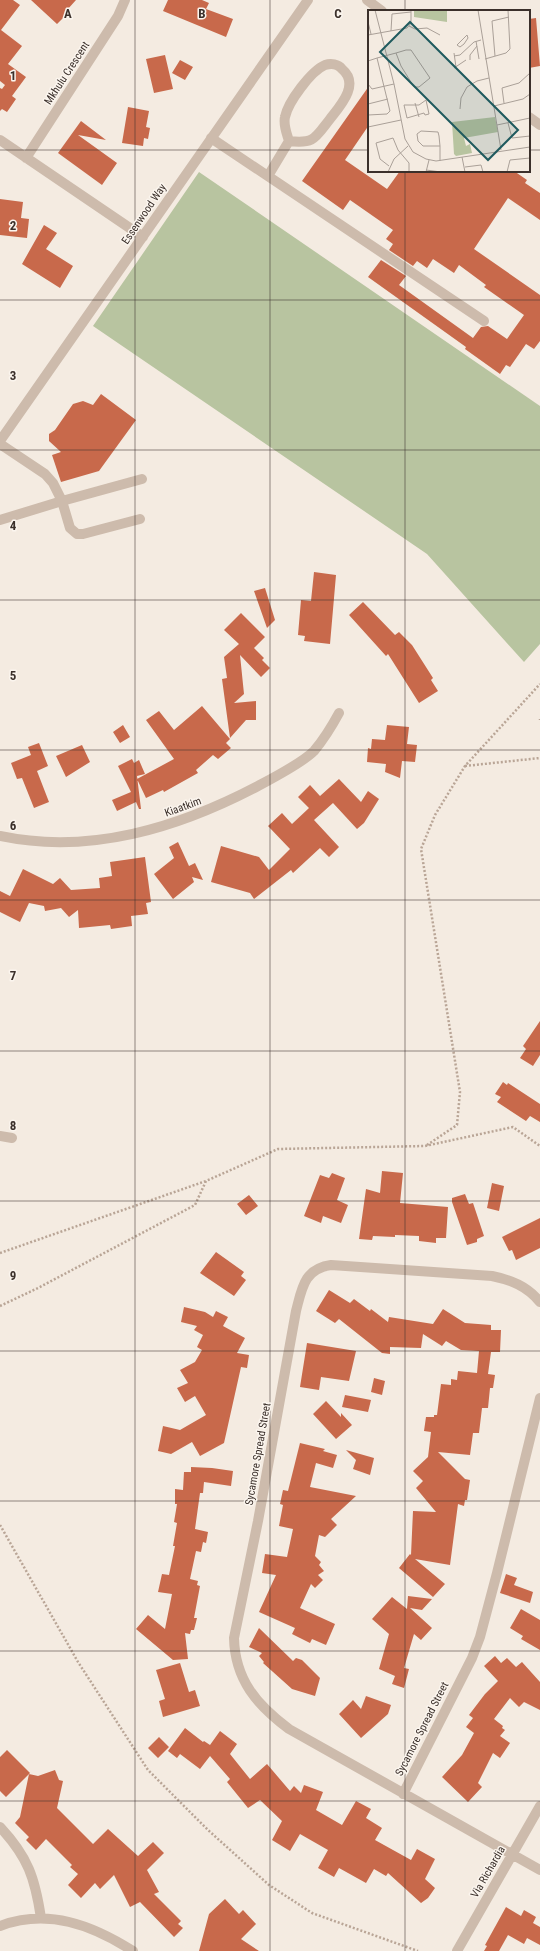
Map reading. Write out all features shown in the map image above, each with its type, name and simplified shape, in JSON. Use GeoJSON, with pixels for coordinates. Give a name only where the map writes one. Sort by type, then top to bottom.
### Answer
{"type":"FeatureCollection","features":[{"type":"Feature","properties":{"kind":"street","name":"Mkhulu Crescent"},"geometry":{"type":"LineString","coordinates":[[26,158],[118,16],[125,0]]}},
{"type":"Feature","properties":{"kind":"street","name":"Essenwood Way"},"geometry":{"type":"LineString","coordinates":[[1,440],[308,0]]}},
{"type":"Feature","properties":{"kind":"street"},"geometry":{"type":"LineString","coordinates":[[367,0],[381,10]]}},
{"type":"Feature","properties":{"kind":"street"},"geometry":{"type":"LineString","coordinates":[[268,176],[289,141],[284,118],[292,100],[319,68],[333,64],[340,67],[346,72],[350,80],[349,90],[337,109],[316,136],[310,141],[304,143],[289,141]]}},
{"type":"Feature","properties":{"kind":"street"},"geometry":{"type":"LineString","coordinates":[[530,118],[540,125]]}},
{"type":"Feature","properties":{"kind":"street"},"geometry":{"type":"LineString","coordinates":[[211,138],[484,321]]}},
{"type":"Feature","properties":{"kind":"street"},"geometry":{"type":"LineString","coordinates":[[0,140],[143,237]]}},
{"type":"Feature","properties":{"kind":"street"},"geometry":{"type":"LineString","coordinates":[[1,440],[45,474],[53,483],[62,501],[70,528],[77,534],[83,534],[140,519]]}},
{"type":"Feature","properties":{"kind":"street"},"geometry":{"type":"LineString","coordinates":[[0,520],[62,501],[142,480]]}},
{"type":"Feature","properties":{"kind":"street","name":"Kiaatkim"},"geometry":{"type":"LineString","coordinates":[[0,836],[20,840],[71,842],[114,839],[164,827],[222,805],[275,777],[313,752],[324,739],[339,713]]}},
{"type":"Feature","properties":{"kind":"street"},"geometry":{"type":"LineString","coordinates":[[0,1136],[12,1138]]}},
{"type":"Feature","properties":{"kind":"street","name":"Sycamore Spread Street"},"geometry":{"type":"LineString","coordinates":[[540,1302],[531,1292],[521,1285],[492,1276],[331,1265],[318,1268],[306,1278],[302,1289],[234,1638],[234,1652],[239,1669],[253,1696],[276,1719],[290,1729],[403,1794],[540,1870]]}},
{"type":"Feature","properties":{"kind":"street","name":"Sycamore Spread Street"},"geometry":{"type":"LineString","coordinates":[[403,1794],[472,1658],[480,1636],[540,1398]]}},
{"type":"Feature","properties":{"kind":"street","name":"Via Richardia"},"geometry":{"type":"LineString","coordinates":[[457,1951],[540,1806]]}},
{"type":"Feature","properties":{"kind":"street"},"geometry":{"type":"LineString","coordinates":[[0,1827],[12,1840],[27,1863],[36,1887],[41,1918]]}},
{"type":"Feature","properties":{"kind":"street"},"geometry":{"type":"LineString","coordinates":[[0,1926],[13,1921],[41,1918],[77,1924],[102,1932],[133,1951]]}},
{"type":"Feature","properties":{"kind":"path"},"geometry":{"type":"LineString","coordinates":[[425,1146],[457,1126],[460,1092],[421,849],[435,815],[465,766],[540,684]]}},
{"type":"Feature","properties":{"kind":"path"},"geometry":{"type":"LineString","coordinates":[[465,766],[540,758]]}},
{"type":"Feature","properties":{"kind":"path"},"geometry":{"type":"LineString","coordinates":[[0,1253],[206,1181],[278,1149],[425,1146],[512,1128],[540,1146]]}},
{"type":"Feature","properties":{"kind":"path"},"geometry":{"type":"LineString","coordinates":[[0,1306],[38,1288],[195,1205],[206,1181]]}},
{"type":"Feature","properties":{"kind":"path"},"geometry":{"type":"LineString","coordinates":[[0,1526],[78,1662],[148,1770],[208,1830],[275,1889],[312,1913],[418,1951]]}},
{"type":"Feature","properties":{"kind":"green space"},"geometry":{"type":"Polygon","coordinates":[[[199,172],[540,406],[540,644],[524,662],[427,554],[93,326],[199,172]]]}},
{"type":"Feature","properties":{"kind":"building"},"geometry":{"type":"Polygon","coordinates":[[[0,0],[13,0],[20,5],[1,30],[22,46],[8,64],[26,77],[12,96],[16,99],[7,112],[2,109],[0,111],[0,88],[2,89],[5,85],[0,81],[0,0]]]}},
{"type":"Feature","properties":{"kind":"building"},"geometry":{"type":"Polygon","coordinates":[[[31,0],[76,0],[67,10],[69,12],[57,24],[31,0]]]}},
{"type":"Feature","properties":{"kind":"building"},"geometry":{"type":"Polygon","coordinates":[[[168,0],[202,0],[209,3],[206,9],[233,19],[226,37],[163,11],[168,0]]]}},
{"type":"Feature","properties":{"kind":"building"},"geometry":{"type":"Polygon","coordinates":[[[536,18],[540,66],[530,68],[530,19],[536,18]]]}},
{"type":"Feature","properties":{"kind":"building"},"geometry":{"type":"Polygon","coordinates":[[[165,55],[173,89],[154,93],[146,59],[165,55]]]}},
{"type":"Feature","properties":{"kind":"building"},"geometry":{"type":"Polygon","coordinates":[[[180,60],[193,67],[185,80],[172,73],[180,60]]]}},
{"type":"Feature","properties":{"kind":"building"},"geometry":{"type":"Polygon","coordinates":[[[368,87],[368,126],[345,160],[387,189],[399,172],[515,172],[527,180],[525,183],[540,193],[540,220],[508,198],[474,249],[540,295],[540,341],[534,349],[526,344],[510,367],[506,365],[500,374],[465,349],[466,347],[368,277],[381,260],[406,276],[399,285],[473,338],[481,327],[488,326],[507,339],[524,315],[484,287],[486,285],[459,265],[454,273],[433,259],[427,268],[417,261],[413,266],[389,250],[393,244],[386,239],[393,230],[350,200],[343,210],[302,181],[368,87]]]}},
{"type":"Feature","properties":{"kind":"building"},"geometry":{"type":"Polygon","coordinates":[[[128,107],[149,111],[146,127],[150,128],[148,139],[144,138],[143,146],[122,143],[128,107]]]}},
{"type":"Feature","properties":{"kind":"building"},"geometry":{"type":"Polygon","coordinates":[[[81,121],[106,140],[78,135],[117,163],[102,185],[58,153],[81,121]]]}},
{"type":"Feature","properties":{"kind":"building"},"geometry":{"type":"Polygon","coordinates":[[[0,199],[23,202],[21,218],[29,219],[27,238],[0,235],[0,199]]]}},
{"type":"Feature","properties":{"kind":"building"},"geometry":{"type":"Polygon","coordinates":[[[44,225],[57,233],[46,249],[73,266],[60,288],[22,264],[44,225]]]}},
{"type":"Feature","properties":{"kind":"building"},"geometry":{"type":"Polygon","coordinates":[[[101,394],[136,420],[99,471],[61,482],[52,455],[61,452],[49,441],[49,434],[55,430],[73,404],[83,401],[93,405],[101,394]]]}},
{"type":"Feature","properties":{"kind":"building"},"geometry":{"type":"Polygon","coordinates":[[[314,572],[336,575],[330,644],[304,641],[305,636],[298,635],[301,600],[311,601],[314,572]]]}},
{"type":"Feature","properties":{"kind":"building"},"geometry":{"type":"Polygon","coordinates":[[[265,588],[275,620],[267,628],[254,591],[265,588]]]}},
{"type":"Feature","properties":{"kind":"building"},"geometry":{"type":"Polygon","coordinates":[[[363,602],[395,635],[399,632],[412,645],[433,678],[431,680],[438,691],[419,703],[388,654],[386,656],[349,615],[363,602]]]}},
{"type":"Feature","properties":{"kind":"building"},"geometry":{"type":"Polygon","coordinates":[[[241,613],[265,637],[254,648],[264,658],[262,660],[270,668],[261,677],[240,655],[244,694],[234,703],[256,701],[256,720],[246,720],[230,738],[222,679],[227,678],[224,657],[239,644],[224,630],[241,613]]]}},
{"type":"Feature","properties":{"kind":"building"},"geometry":{"type":"Polygon","coordinates":[[[202,706],[230,739],[226,743],[231,748],[218,759],[213,755],[196,770],[198,773],[164,792],[163,790],[146,798],[137,779],[174,759],[146,720],[159,711],[174,730],[202,706]]]}},
{"type":"Feature","properties":{"kind":"building"},"geometry":{"type":"Polygon","coordinates":[[[123,725],[130,737],[120,743],[113,732],[123,725]]]}},
{"type":"Feature","properties":{"kind":"building"},"geometry":{"type":"Polygon","coordinates":[[[387,725],[409,727],[407,744],[417,745],[415,762],[402,761],[400,778],[385,772],[386,764],[367,762],[368,748],[371,749],[372,739],[385,740],[387,725]]]}},
{"type":"Feature","properties":{"kind":"building"},"geometry":{"type":"Polygon","coordinates":[[[39,743],[48,766],[37,771],[49,802],[34,808],[22,778],[17,779],[11,763],[31,755],[28,747],[39,743]]]}},
{"type":"Feature","properties":{"kind":"building"},"geometry":{"type":"Polygon","coordinates":[[[82,745],[90,762],[66,777],[56,756],[82,745]]]}},
{"type":"Feature","properties":{"kind":"building"},"geometry":{"type":"Polygon","coordinates":[[[132,759],[134,763],[139,760],[145,774],[137,776],[141,809],[139,809],[136,802],[117,811],[112,800],[131,792],[118,766],[132,759]]]}},
{"type":"Feature","properties":{"kind":"building"},"geometry":{"type":"Polygon","coordinates":[[[339,779],[361,802],[368,791],[379,799],[364,823],[357,829],[333,803],[314,820],[339,847],[329,857],[320,848],[293,873],[291,870],[254,899],[250,893],[211,882],[221,846],[259,857],[269,870],[290,849],[268,826],[282,813],[292,824],[309,808],[298,797],[310,785],[320,796],[339,779]]]}},
{"type":"Feature","properties":{"kind":"building"},"geometry":{"type":"Polygon","coordinates":[[[178,842],[189,866],[195,863],[203,880],[192,877],[194,882],[173,899],[154,874],[174,858],[169,847],[178,842]]]}},
{"type":"Feature","properties":{"kind":"building"},"geometry":{"type":"Polygon","coordinates":[[[145,857],[151,902],[146,903],[148,914],[131,916],[132,926],[111,929],[110,925],[79,928],[78,910],[69,917],[61,908],[45,911],[44,906],[29,903],[20,922],[0,912],[0,891],[10,896],[23,869],[53,884],[60,878],[71,890],[100,888],[99,878],[112,876],[110,862],[145,857]]]}},
{"type":"Feature","properties":{"kind":"building"},"geometry":{"type":"Polygon","coordinates":[[[540,1021],[540,1055],[533,1066],[520,1058],[526,1049],[523,1046],[540,1021]]]}},
{"type":"Feature","properties":{"kind":"building"},"geometry":{"type":"Polygon","coordinates":[[[503,1082],[507,1085],[508,1083],[540,1104],[540,1122],[530,1116],[526,1121],[497,1102],[501,1097],[495,1094],[503,1082]]]}},
{"type":"Feature","properties":{"kind":"building"},"geometry":{"type":"Polygon","coordinates":[[[382,1171],[403,1173],[400,1203],[448,1207],[446,1238],[436,1238],[436,1243],[419,1241],[419,1236],[373,1236],[372,1240],[359,1239],[366,1189],[380,1193],[382,1171]]]}},
{"type":"Feature","properties":{"kind":"building"},"geometry":{"type":"Polygon","coordinates":[[[332,1173],[345,1178],[337,1200],[348,1205],[341,1223],[323,1216],[321,1223],[304,1216],[320,1175],[329,1178],[332,1173]]]}},
{"type":"Feature","properties":{"kind":"building"},"geometry":{"type":"Polygon","coordinates":[[[492,1183],[504,1186],[499,1211],[487,1208],[492,1183]]]}},
{"type":"Feature","properties":{"kind":"building"},"geometry":{"type":"Polygon","coordinates":[[[465,1194],[469,1204],[473,1203],[484,1236],[477,1239],[477,1242],[467,1245],[452,1202],[452,1198],[465,1194]]]}},
{"type":"Feature","properties":{"kind":"building"},"geometry":{"type":"Polygon","coordinates":[[[249,1195],[258,1206],[246,1215],[237,1204],[249,1195]]]}},
{"type":"Feature","properties":{"kind":"building"},"geometry":{"type":"Polygon","coordinates":[[[540,1218],[540,1248],[516,1260],[512,1250],[509,1251],[502,1237],[540,1218]]]}},
{"type":"Feature","properties":{"kind":"building"},"geometry":{"type":"Polygon","coordinates":[[[216,1252],[244,1272],[241,1276],[246,1280],[234,1296],[200,1273],[216,1252]]]}},
{"type":"Feature","properties":{"kind":"building"},"geometry":{"type":"Polygon","coordinates":[[[329,1290],[350,1303],[354,1299],[370,1311],[371,1309],[388,1322],[389,1317],[433,1324],[443,1309],[465,1323],[491,1325],[491,1330],[501,1330],[500,1352],[491,1352],[488,1374],[495,1375],[493,1388],[490,1388],[488,1408],[482,1408],[479,1433],[473,1433],[470,1455],[438,1452],[465,1479],[470,1480],[467,1500],[465,1500],[464,1506],[458,1504],[450,1565],[415,1559],[445,1584],[433,1597],[399,1568],[410,1554],[411,1555],[413,1511],[436,1512],[416,1488],[423,1481],[413,1471],[428,1457],[431,1432],[424,1431],[426,1417],[434,1417],[434,1415],[437,1415],[441,1384],[451,1385],[451,1379],[457,1380],[458,1371],[477,1373],[479,1351],[461,1350],[446,1341],[442,1346],[423,1334],[421,1348],[390,1347],[390,1354],[382,1353],[339,1319],[335,1323],[316,1311],[329,1290]]]}},
{"type":"Feature","properties":{"kind":"building"},"geometry":{"type":"Polygon","coordinates":[[[184,1307],[205,1312],[213,1317],[216,1311],[228,1317],[223,1326],[245,1338],[237,1353],[249,1355],[247,1368],[241,1367],[224,1443],[200,1456],[192,1442],[171,1454],[158,1451],[163,1426],[180,1430],[206,1415],[195,1396],[185,1402],[177,1388],[188,1383],[180,1370],[195,1362],[202,1350],[197,1347],[203,1335],[194,1330],[197,1326],[181,1322],[184,1307]]]}},
{"type":"Feature","properties":{"kind":"building"},"geometry":{"type":"Polygon","coordinates":[[[307,1343],[356,1351],[349,1381],[321,1377],[319,1390],[300,1387],[307,1343]]]}},
{"type":"Feature","properties":{"kind":"building"},"geometry":{"type":"Polygon","coordinates":[[[374,1378],[385,1381],[382,1395],[371,1392],[374,1378]]]}},
{"type":"Feature","properties":{"kind":"building"},"geometry":{"type":"Polygon","coordinates":[[[345,1395],[371,1400],[368,1412],[342,1407],[345,1395]]]}},
{"type":"Feature","properties":{"kind":"building"},"geometry":{"type":"Polygon","coordinates":[[[326,1401],[341,1417],[341,1413],[352,1425],[336,1439],[313,1414],[326,1401]]]}},
{"type":"Feature","properties":{"kind":"building"},"geometry":{"type":"Polygon","coordinates":[[[300,1443],[325,1449],[323,1451],[337,1455],[333,1468],[316,1463],[310,1487],[356,1496],[331,1519],[337,1525],[325,1537],[319,1535],[315,1556],[321,1562],[319,1565],[324,1571],[318,1575],[323,1580],[315,1588],[311,1584],[300,1608],[335,1624],[326,1645],[312,1639],[310,1643],[292,1634],[295,1628],[259,1612],[276,1575],[262,1573],[265,1554],[287,1557],[293,1529],[279,1526],[283,1505],[280,1504],[283,1490],[288,1491],[300,1443]]]}},
{"type":"Feature","properties":{"kind":"building"},"geometry":{"type":"Polygon","coordinates":[[[346,1450],[374,1458],[370,1475],[353,1469],[356,1460],[346,1450]]]}},
{"type":"Feature","properties":{"kind":"building"},"geometry":{"type":"Polygon","coordinates":[[[191,1467],[233,1471],[231,1486],[204,1482],[203,1493],[200,1493],[195,1529],[208,1532],[206,1543],[203,1542],[201,1552],[196,1551],[190,1579],[198,1581],[197,1585],[200,1586],[194,1618],[197,1618],[194,1630],[191,1630],[190,1634],[185,1633],[188,1659],[173,1660],[136,1629],[148,1615],[165,1629],[172,1594],[158,1592],[162,1574],[169,1575],[175,1546],[173,1546],[177,1523],[174,1522],[177,1504],[175,1504],[175,1489],[183,1490],[184,1472],[191,1472],[191,1467]]]}},
{"type":"Feature","properties":{"kind":"building"},"geometry":{"type":"Polygon","coordinates":[[[506,1574],[517,1578],[514,1585],[533,1592],[530,1603],[500,1593],[506,1574]]]}},
{"type":"Feature","properties":{"kind":"building"},"geometry":{"type":"Polygon","coordinates":[[[408,1596],[432,1599],[422,1610],[410,1608],[432,1628],[421,1640],[414,1634],[404,1668],[409,1669],[404,1688],[392,1684],[395,1676],[379,1669],[389,1634],[372,1619],[392,1597],[407,1609],[408,1596]]]}},
{"type":"Feature","properties":{"kind":"building"},"geometry":{"type":"Polygon","coordinates":[[[521,1609],[540,1620],[540,1650],[521,1639],[523,1636],[510,1628],[521,1609]]]}},
{"type":"Feature","properties":{"kind":"building"},"geometry":{"type":"Polygon","coordinates":[[[259,1628],[293,1661],[296,1658],[302,1660],[320,1678],[315,1696],[292,1689],[263,1663],[264,1662],[259,1656],[262,1653],[249,1647],[259,1628]]]}},
{"type":"Feature","properties":{"kind":"building"},"geometry":{"type":"Polygon","coordinates":[[[495,1656],[501,1663],[507,1658],[516,1667],[522,1662],[540,1682],[540,1710],[524,1702],[519,1707],[510,1698],[494,1719],[503,1726],[502,1728],[505,1730],[500,1736],[510,1743],[500,1758],[493,1753],[478,1783],[482,1787],[468,1802],[442,1777],[462,1755],[474,1733],[466,1727],[473,1718],[469,1715],[485,1694],[498,1681],[484,1666],[495,1656]]]}},
{"type":"Feature","properties":{"kind":"building"},"geometry":{"type":"Polygon","coordinates":[[[180,1663],[189,1692],[195,1690],[200,1706],[163,1717],[159,1701],[165,1699],[156,1670],[180,1663]]]}},
{"type":"Feature","properties":{"kind":"building"},"geometry":{"type":"Polygon","coordinates":[[[366,1696],[391,1705],[388,1714],[361,1738],[339,1714],[353,1700],[361,1709],[366,1696]]]}},
{"type":"Feature","properties":{"kind":"building"},"geometry":{"type":"Polygon","coordinates":[[[185,1728],[203,1742],[204,1741],[210,1745],[220,1731],[237,1744],[230,1754],[250,1779],[267,1764],[290,1791],[294,1786],[301,1793],[304,1785],[323,1792],[316,1810],[342,1825],[356,1801],[371,1809],[366,1818],[382,1828],[375,1840],[411,1860],[417,1849],[435,1859],[425,1879],[435,1888],[428,1898],[421,1903],[388,1873],[386,1876],[374,1869],[366,1883],[339,1868],[334,1877],[318,1868],[328,1850],[300,1834],[290,1851],[272,1840],[282,1821],[260,1800],[248,1808],[227,1782],[230,1779],[210,1756],[200,1769],[180,1754],[177,1758],[168,1751],[185,1728]]]}},
{"type":"Feature","properties":{"kind":"building"},"geometry":{"type":"Polygon","coordinates":[[[159,1737],[169,1747],[158,1758],[148,1748],[159,1737]]]}},
{"type":"Feature","properties":{"kind":"building"},"geometry":{"type":"Polygon","coordinates":[[[7,1750],[30,1773],[6,1797],[0,1791],[0,1757],[7,1750]]]}},
{"type":"Feature","properties":{"kind":"building"},"geometry":{"type":"Polygon","coordinates":[[[55,1770],[59,1780],[63,1781],[57,1808],[93,1844],[108,1829],[138,1856],[153,1842],[164,1853],[147,1870],[159,1892],[154,1894],[181,1921],[178,1924],[183,1928],[174,1937],[140,1902],[130,1907],[114,1875],[100,1889],[95,1883],[81,1898],[68,1885],[78,1874],[70,1867],[72,1865],[46,1839],[36,1850],[26,1840],[29,1837],[15,1823],[20,1817],[29,1774],[38,1776],[55,1770]]]}},
{"type":"Feature","properties":{"kind":"building"},"geometry":{"type":"Polygon","coordinates":[[[225,1899],[239,1914],[243,1910],[256,1924],[241,1939],[259,1951],[199,1951],[209,1914],[225,1899]]]}},
{"type":"Feature","properties":{"kind":"building"},"geometry":{"type":"Polygon","coordinates":[[[506,1907],[521,1916],[524,1910],[536,1917],[533,1923],[540,1927],[540,1945],[527,1938],[524,1944],[508,1935],[499,1951],[484,1951],[487,1946],[485,1945],[506,1907]]]}}]}
